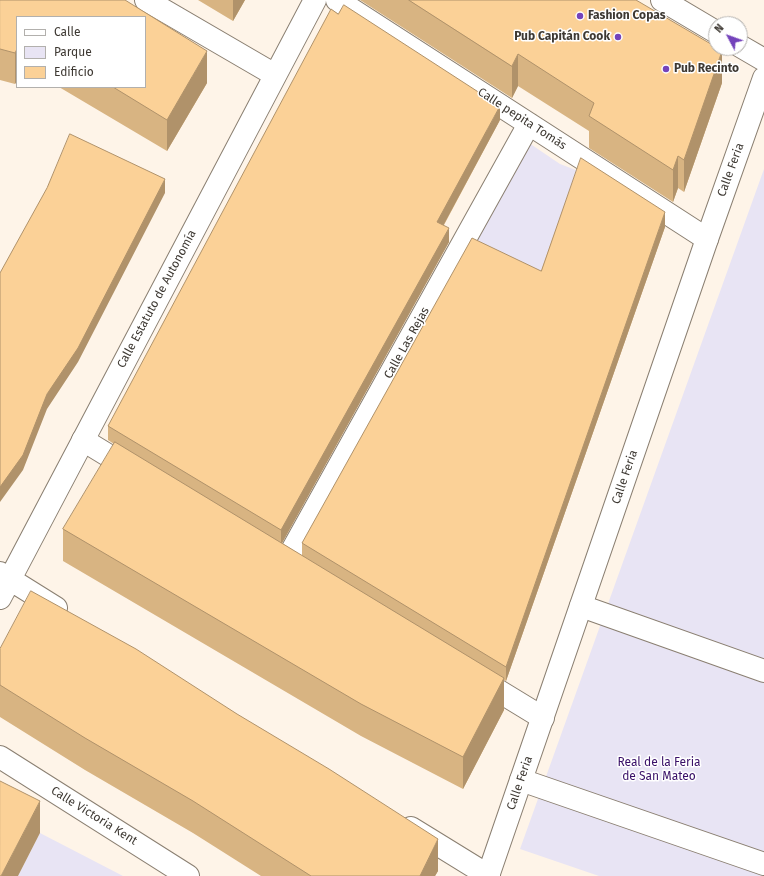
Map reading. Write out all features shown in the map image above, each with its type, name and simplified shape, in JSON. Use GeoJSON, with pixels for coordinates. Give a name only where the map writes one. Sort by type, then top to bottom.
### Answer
{"type":"FeatureCollection","features":[{"type":"Feature","properties":{"kind":"street"},"geometry":{"type":"LineString","coordinates":[[146,0],[275,75]]}},
{"type":"Feature","properties":{"kind":"street","name":"Calle Estatuto de Autonomía"},"geometry":{"type":"LineString","coordinates":[[0,598],[5,576],[83,440],[315,0]]}},
{"type":"Feature","properties":{"kind":"street","name":"Calle pepita Tomás"},"geometry":{"type":"LineString","coordinates":[[337,0],[707,239]]}},
{"type":"Feature","properties":{"kind":"street"},"geometry":{"type":"LineString","coordinates":[[662,0],[708,27]]}},
{"type":"Feature","properties":{"kind":"street"},"geometry":{"type":"LineString","coordinates":[[748,51],[764,60]]}},
{"type":"Feature","properties":{"kind":"street","name":"Calle Feria"},"geometry":{"type":"LineString","coordinates":[[488,876],[707,239],[762,88]]}},
{"type":"Feature","properties":{"kind":"street","name":"Calle Las Rejas"},"geometry":{"type":"LineString","coordinates":[[286,563],[529,124]]}},
{"type":"Feature","properties":{"kind":"street"},"geometry":{"type":"LineString","coordinates":[[83,440],[150,481]]}},
{"type":"Feature","properties":{"kind":"street"},"geometry":{"type":"LineString","coordinates":[[265,551],[305,575]]}},
{"type":"Feature","properties":{"kind":"street"},"geometry":{"type":"LineString","coordinates":[[5,576],[71,617]]}},
{"type":"Feature","properties":{"kind":"street"},"geometry":{"type":"LineString","coordinates":[[581,606],[764,671]]}},
{"type":"Feature","properties":{"kind":"street"},"geometry":{"type":"LineString","coordinates":[[463,670],[543,718]]}},
{"type":"Feature","properties":{"kind":"street","name":"Calle Victoria Kent"},"geometry":{"type":"LineString","coordinates":[[0,757],[188,876]]}},
{"type":"Feature","properties":{"kind":"street"},"geometry":{"type":"LineString","coordinates":[[521,780],[764,864]]}},
{"type":"Feature","properties":{"kind":"street"},"geometry":{"type":"LineString","coordinates":[[394,817],[488,876]]}},
{"type":"Feature","properties":{"kind":"green space"},"geometry":{"type":"Polygon","coordinates":[[[529,143],[560,164],[581,172],[421,628],[470,252],[529,143]]]}},
{"type":"Feature","properties":{"kind":"green space","name":"Real de la Feria de San Mateo"},"geometry":{"type":"Polygon","coordinates":[[[764,169],[764,876],[599,876],[520,849],[764,169]]]}},
{"type":"Feature","properties":{"kind":"green space"},"geometry":{"type":"Polygon","coordinates":[[[40,833],[123,876],[18,876],[40,833]]]}},
{"type":"Feature","properties":{"kind":"building"},"geometry":{"type":"Polygon","coordinates":[[[0,0],[125,0],[207,51],[167,120],[115,88],[146,88],[146,16],[16,16],[16,51],[15,53],[0,49],[0,0]]]}},
{"type":"Feature","properties":{"kind":"building"},"geometry":{"type":"Polygon","coordinates":[[[409,0],[636,0],[708,42],[708,56],[720,56],[684,160],[678,156],[673,170],[589,116],[594,103],[518,54],[512,66],[409,0]]]}},
{"type":"Feature","properties":{"kind":"building"},"geometry":{"type":"Polygon","coordinates":[[[344,5],[500,106],[437,222],[449,228],[281,530],[108,426],[331,9],[338,14],[344,5]]]}},
{"type":"Feature","properties":{"kind":"building"},"geometry":{"type":"Polygon","coordinates":[[[70,134],[165,179],[78,348],[47,394],[23,455],[0,487],[0,273],[47,188],[70,134]]]}},
{"type":"Feature","properties":{"kind":"building"},"geometry":{"type":"Polygon","coordinates":[[[581,158],[665,212],[506,667],[302,543],[472,238],[541,271],[581,158]]]}},
{"type":"Feature","properties":{"kind":"building"},"geometry":{"type":"Polygon","coordinates":[[[115,442],[504,678],[463,757],[361,704],[63,529],[115,442]]]}},
{"type":"Feature","properties":{"kind":"building"},"geometry":{"type":"Polygon","coordinates":[[[31,591],[136,649],[237,714],[329,769],[438,839],[420,876],[311,876],[193,801],[85,738],[0,685],[0,649],[31,591]]]}},
{"type":"Feature","properties":{"kind":"building"},"geometry":{"type":"Polygon","coordinates":[[[0,781],[40,801],[1,876],[0,876],[0,781]]]}},
{"type":"Feature","properties":{"kind":"place","name":"Fashion Copas"},"geometry":{"type":"Point","coordinates":[580,16]}},
{"type":"Feature","properties":{"kind":"place","name":"Pub Capitán Cook"},"geometry":{"type":"Point","coordinates":[618,37]}},
{"type":"Feature","properties":{"kind":"place","name":"Pub Recinto"},"geometry":{"type":"Point","coordinates":[666,69]}}]}
